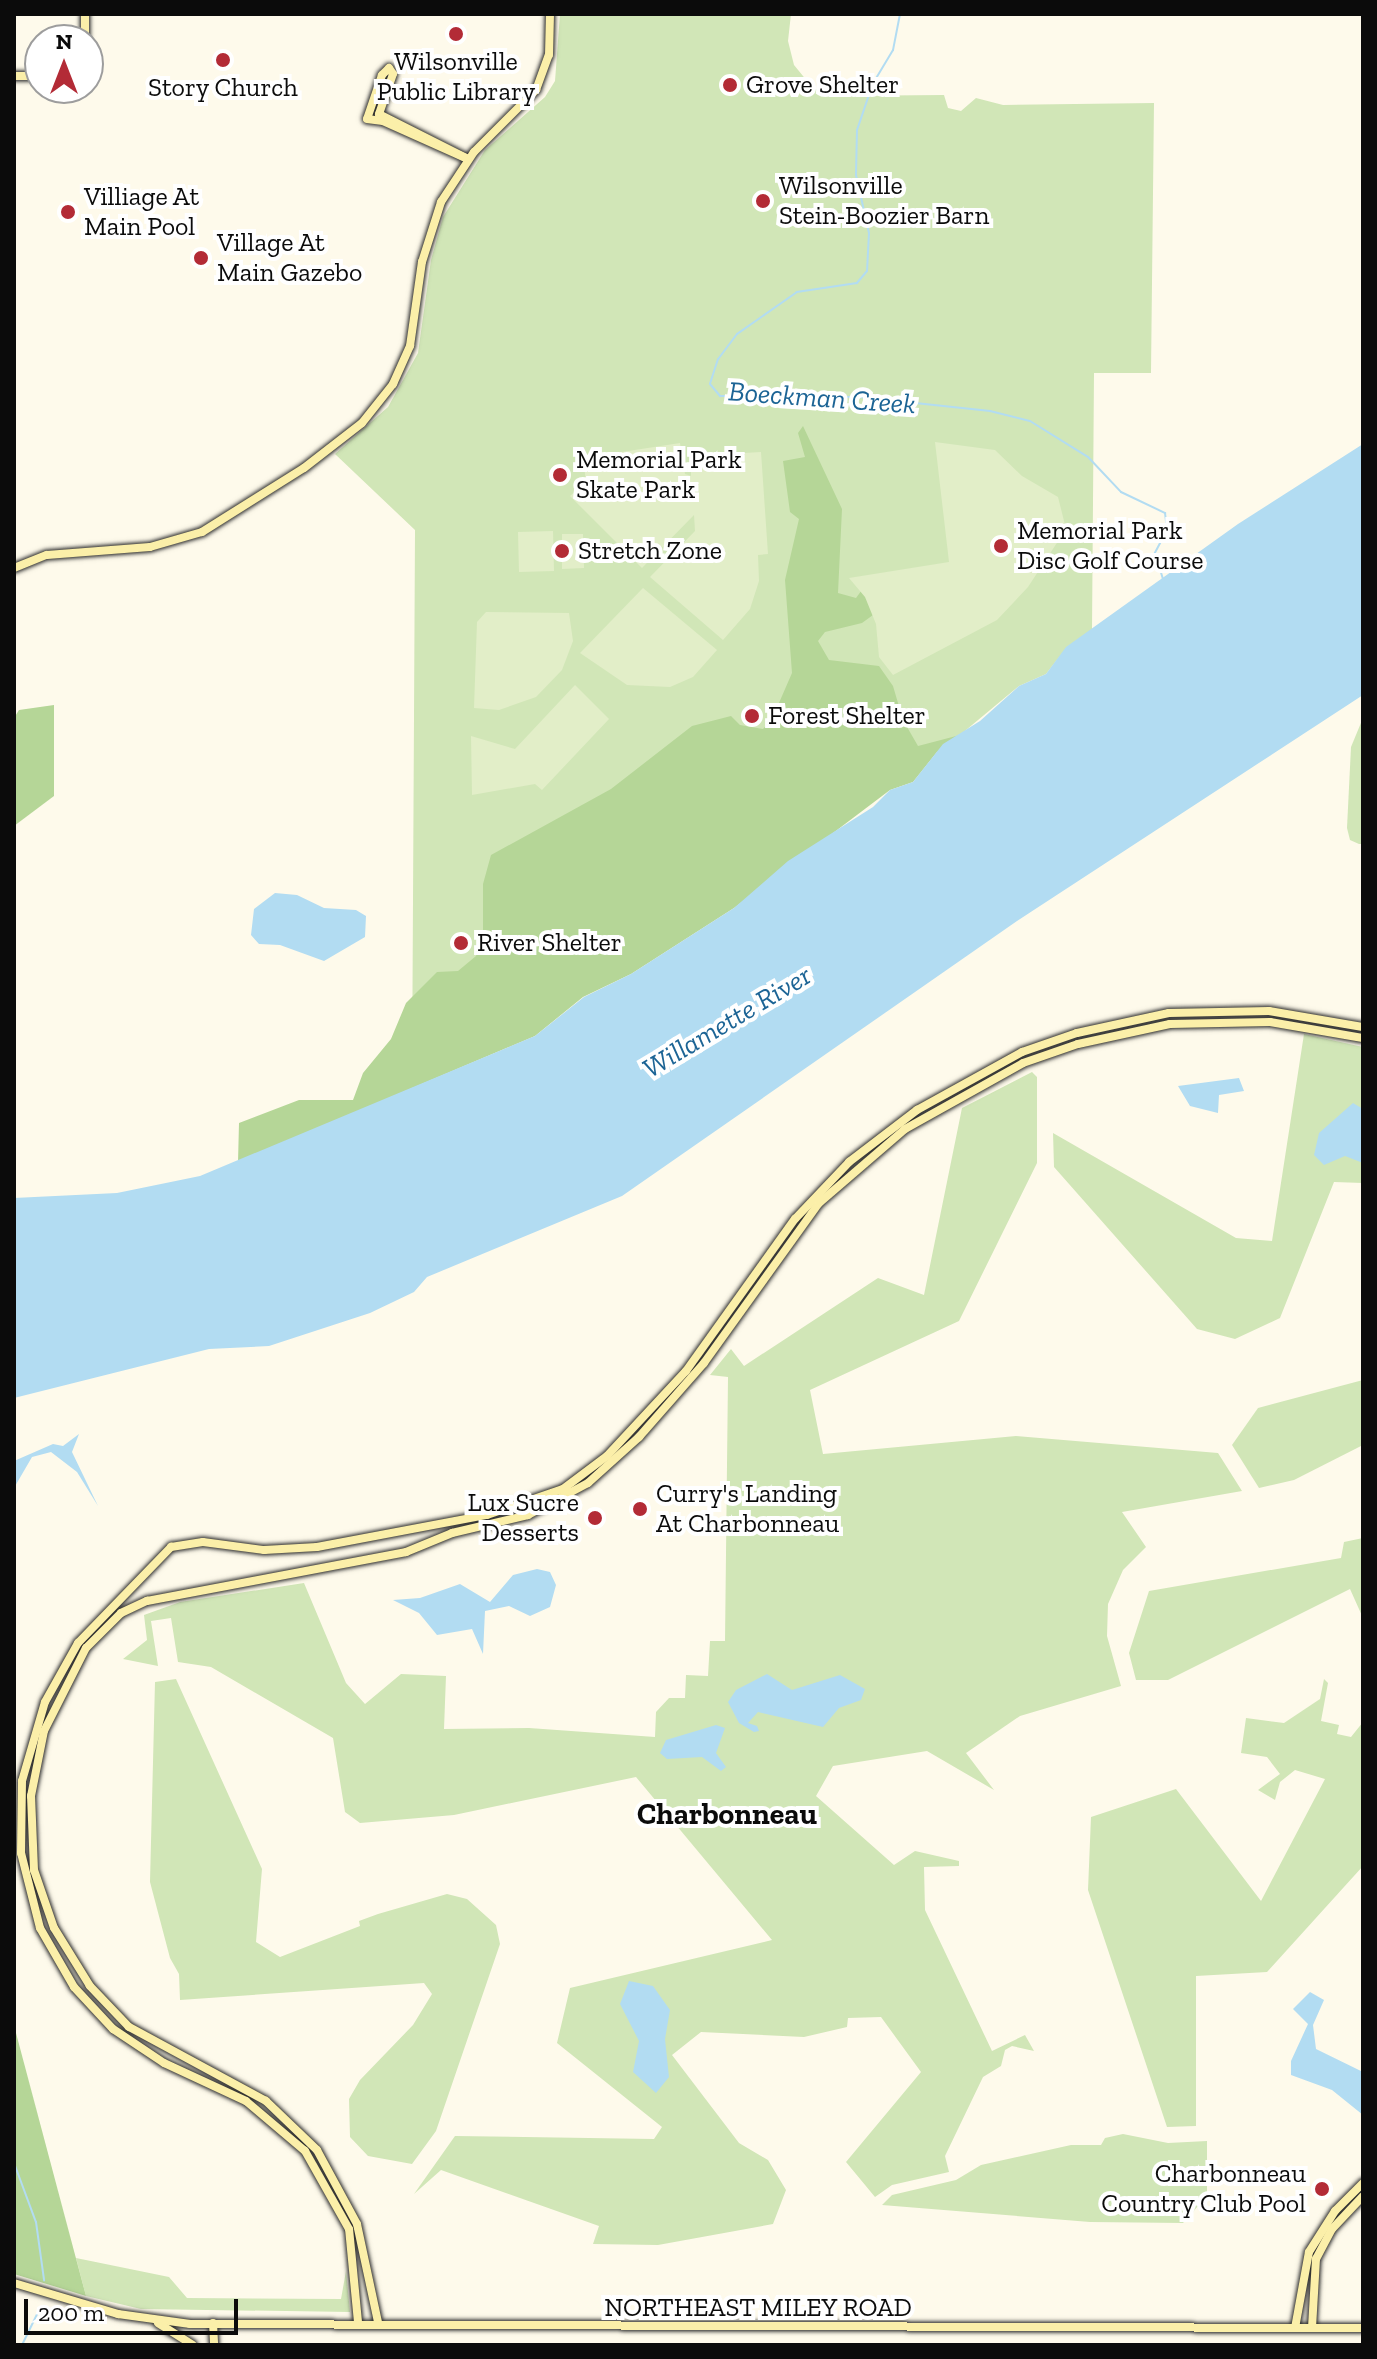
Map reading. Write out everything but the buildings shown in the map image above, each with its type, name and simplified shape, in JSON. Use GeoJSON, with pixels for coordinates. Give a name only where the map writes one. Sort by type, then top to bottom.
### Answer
{"type":"FeatureCollection","features":[{"type":"Feature","properties":{"kind":"street"},"geometry":{"type":"LineString","coordinates":[[14,568],[47,555],[150,547],[202,532],[351,434],[376,408],[401,368],[415,328],[433,222],[468,159],[536,90],[549,55],[550,14]]}},
{"type":"Feature","properties":{"kind":"street"},"geometry":{"type":"LineString","coordinates":[[389,68],[393,74],[379,114],[468,159],[367,119],[382,75],[389,68]]}},
{"type":"Feature","properties":{"kind":"street"},"geometry":{"type":"LineString","coordinates":[[358,2322],[349,2229],[305,2151],[246,2101],[164,2063],[113,2029],[74,1987],[40,1928],[21,1853],[22,1781],[45,1702],[78,1643],[171,1547],[203,1542],[273,1551],[317,1547],[487,1515],[563,1489],[607,1456],[686,1371],[795,1219],[849,1162],[917,1110],[1022,1052],[1077,1033],[1169,1013],[1269,1011],[1363,1027]]}},
{"type":"Feature","properties":{"kind":"street"},"geometry":{"type":"LineString","coordinates":[[378,2322],[354,2216],[334,2174],[306,2137],[244,2086],[163,2049],[129,2027],[90,1986],[54,1928],[34,1870],[31,1796],[44,1731],[86,1648],[121,1613],[147,1601],[391,1556],[452,1533],[528,1515],[572,1493],[612,1464],[691,1379],[819,1203],[905,1129],[1023,1063],[1078,1044],[1170,1024],[1270,1022],[1363,1038]]}},
{"type":"Feature","properties":{"kind":"street"},"geometry":{"type":"LineString","coordinates":[[1295,2328],[1309,2252],[1335,2211],[1363,2183]]}},
{"type":"Feature","properties":{"kind":"street"},"geometry":{"type":"LineString","coordinates":[[1312,2328],[1316,2259],[1332,2229],[1363,2196]]}},
{"type":"Feature","properties":{"kind":"street"},"geometry":{"type":"LineString","coordinates":[[14,2283],[154,2321],[193,2345]]}},
{"type":"Feature","properties":{"kind":"street","name":"NORTHEAST MILEY ROAD"},"geometry":{"type":"LineString","coordinates":[[154,2321],[623,2328],[1363,2328]]}},
{"type":"Feature","properties":{"kind":"street"},"geometry":{"type":"LineString","coordinates":[[213,2323],[214,2345]]}},
{"type":"Feature","properties":{"kind":"green space"},"geometry":{"type":"Polygon","coordinates":[[[560,14],[791,14],[788,41],[794,65],[812,87],[829,96],[944,95],[948,108],[961,111],[976,98],[1003,105],[1154,103],[1151,373],[1094,373],[1092,632],[1067,647],[1046,674],[1019,686],[960,735],[412,1085],[415,530],[335,454],[388,407],[418,353],[431,260],[443,217],[485,150],[545,97],[555,81],[560,14]]]}},
{"type":"Feature","properties":{"kind":"green space"},"geometry":{"type":"Polygon","coordinates":[[[803,426],[842,509],[838,593],[856,598],[867,583],[910,588],[862,623],[825,632],[818,641],[829,660],[879,666],[893,686],[903,720],[918,746],[960,735],[937,752],[913,782],[890,790],[734,908],[631,974],[583,997],[535,1036],[238,1162],[239,1123],[299,1100],[353,1100],[363,1073],[391,1039],[406,1003],[437,972],[458,971],[476,956],[483,938],[483,884],[491,855],[611,789],[692,726],[731,716],[740,725],[763,729],[772,719],[792,673],[785,580],[799,519],[790,512],[783,461],[805,457],[798,433],[803,426]]]}},
{"type":"Feature","properties":{"kind":"green space","name":"Memorial Park Disc Golf Course"},"geometry":{"type":"Polygon","coordinates":[[[935,442],[995,450],[1022,476],[1058,497],[1066,529],[1028,587],[997,620],[893,675],[879,657],[876,624],[865,597],[849,578],[949,562],[935,442]]]}},
{"type":"Feature","properties":{"kind":"green space"},"geometry":{"type":"Polygon","coordinates":[[[680,443],[685,474],[691,476],[691,456],[761,452],[768,554],[758,555],[759,581],[750,609],[723,640],[650,577],[695,531],[694,515],[642,568],[570,496],[586,482],[583,458],[680,443]]]}},
{"type":"Feature","properties":{"kind":"green space"},"geometry":{"type":"Polygon","coordinates":[[[553,531],[554,571],[519,572],[518,532],[553,531]]]}},
{"type":"Feature","properties":{"kind":"green space"},"geometry":{"type":"Polygon","coordinates":[[[562,534],[583,534],[584,568],[562,569],[562,534]]]}},
{"type":"Feature","properties":{"kind":"green space"},"geometry":{"type":"Polygon","coordinates":[[[643,588],[717,650],[693,677],[670,687],[627,685],[580,653],[643,588]]]}},
{"type":"Feature","properties":{"kind":"green space"},"geometry":{"type":"Polygon","coordinates":[[[486,612],[569,613],[573,641],[562,670],[536,697],[499,710],[474,708],[477,622],[486,612]]]}},
{"type":"Feature","properties":{"kind":"green space"},"geometry":{"type":"Polygon","coordinates":[[[575,685],[609,719],[542,790],[535,784],[472,795],[471,736],[515,749],[575,685]]]}},
{"type":"Feature","properties":{"kind":"green space"},"geometry":{"type":"Polygon","coordinates":[[[54,705],[54,796],[14,826],[14,718],[19,710],[54,705]]]}},
{"type":"Feature","properties":{"kind":"green space"},"geometry":{"type":"Polygon","coordinates":[[[1363,718],[1363,844],[1359,844],[1350,840],[1347,828],[1351,747],[1363,718]]]}},
{"type":"Feature","properties":{"kind":"green space"},"geometry":{"type":"Polygon","coordinates":[[[1304,1034],[1363,1047],[1363,1183],[1334,1182],[1280,1318],[1235,1339],[1197,1329],[1054,1167],[1053,1133],[1236,1238],[1272,1241],[1304,1034]]]}},
{"type":"Feature","properties":{"kind":"green space"},"geometry":{"type":"Polygon","coordinates":[[[1032,1072],[1037,1077],[1037,1163],[959,1321],[810,1390],[823,1454],[1016,1436],[1218,1453],[1242,1491],[1122,1512],[1146,1547],[1123,1570],[1108,1604],[1107,1636],[1121,1686],[1020,1716],[966,1753],[994,1790],[927,1751],[833,1766],[816,1796],[894,1865],[915,1851],[959,1861],[959,1866],[924,1867],[925,1910],[992,2051],[1025,2035],[1034,2051],[1012,2046],[1005,2050],[1001,2066],[983,2077],[945,2156],[949,2172],[892,2185],[875,2197],[846,2162],[921,2072],[881,2017],[848,2018],[847,2027],[804,2037],[701,2032],[672,2055],[739,2143],[768,2160],[786,2190],[773,2224],[658,2245],[593,2244],[599,2226],[441,2170],[414,2194],[455,2136],[654,2139],[662,2127],[557,2043],[570,1988],[772,1940],[636,1777],[454,1815],[360,1823],[345,1812],[333,1738],[211,1667],[178,1662],[171,1618],[151,1621],[158,1666],[123,1659],[147,1640],[144,1615],[180,1602],[304,1583],[346,1683],[365,1704],[401,1674],[446,1676],[444,1729],[529,1728],[655,1737],[656,1712],[669,1698],[685,1698],[686,1675],[708,1676],[710,1641],[725,1641],[728,1377],[710,1375],[731,1349],[744,1366],[878,1278],[924,1295],[962,1108],[1032,1072]]]}},
{"type":"Feature","properties":{"kind":"green space"},"geometry":{"type":"Polygon","coordinates":[[[1363,1380],[1363,1445],[1294,1480],[1259,1488],[1232,1445],[1258,1408],[1363,1380]]]}},
{"type":"Feature","properties":{"kind":"green space"},"geometry":{"type":"Polygon","coordinates":[[[1363,1538],[1363,1618],[1350,1589],[1168,1680],[1136,1680],[1129,1653],[1149,1591],[1341,1558],[1344,1542],[1363,1538]]]}},
{"type":"Feature","properties":{"kind":"green space"},"geometry":{"type":"Polygon","coordinates":[[[176,1679],[262,1869],[256,1942],[280,1957],[360,1926],[359,1921],[447,1894],[467,1899],[496,1925],[500,1944],[436,2131],[412,2164],[368,2156],[350,2137],[349,2099],[360,2080],[413,2025],[432,1994],[424,1983],[180,2000],[179,1974],[170,1958],[150,1882],[155,1682],[176,1679]]]}},
{"type":"Feature","properties":{"kind":"green space"},"geometry":{"type":"Polygon","coordinates":[[[1324,1679],[1328,1683],[1321,1721],[1339,1725],[1337,1734],[1351,1737],[1363,1722],[1363,1866],[1267,1972],[1196,1976],[1196,2126],[1167,2127],[1088,1890],[1091,1817],[1176,1789],[1261,1901],[1325,1779],[1295,1770],[1280,1782],[1275,1800],[1258,1790],[1280,1774],[1267,1757],[1241,1753],[1246,1718],[1284,1723],[1320,1699],[1324,1679]]]}},
{"type":"Feature","properties":{"kind":"green space"},"geometry":{"type":"Polygon","coordinates":[[[14,2030],[16,2033],[86,2296],[14,2274],[14,2030]]]}},
{"type":"Feature","properties":{"kind":"green space"},"geometry":{"type":"Polygon","coordinates":[[[1123,2134],[1168,2143],[1207,2141],[1207,2196],[1183,2223],[1090,2222],[882,2205],[892,2195],[956,2180],[981,2165],[1071,2145],[1101,2145],[1105,2138],[1123,2134]]]}},
{"type":"Feature","properties":{"kind":"green space"},"geometry":{"type":"Polygon","coordinates":[[[76,2258],[169,2277],[187,2298],[341,2299],[346,2271],[350,2312],[141,2309],[86,2296],[76,2258]]]}},
{"type":"Feature","properties":{"kind":"water","name":"Willamette River"},"geometry":{"type":"Polygon","coordinates":[[[1363,444],[1363,695],[1017,921],[622,1196],[427,1277],[414,1292],[370,1313],[269,1346],[209,1349],[14,1398],[14,1198],[117,1193],[200,1176],[535,1036],[584,997],[631,974],[734,908],[788,861],[873,807],[890,790],[913,782],[943,744],[980,721],[1019,686],[1046,674],[1066,647],[1238,524],[1363,444]]]}},
{"type":"Feature","properties":{"kind":"water"},"geometry":{"type":"Polygon","coordinates":[[[275,893],[297,895],[324,908],[356,910],[366,916],[365,937],[324,961],[280,945],[259,944],[251,935],[254,909],[275,893]]]}},
{"type":"Feature","properties":{"kind":"water"},"geometry":{"type":"Polygon","coordinates":[[[1239,1078],[1244,1091],[1219,1095],[1218,1113],[1190,1106],[1178,1086],[1239,1078]]]}},
{"type":"Feature","properties":{"kind":"water"},"geometry":{"type":"Polygon","coordinates":[[[1353,1103],[1363,1109],[1363,1163],[1345,1156],[1324,1165],[1314,1155],[1319,1133],[1353,1103]]]}},
{"type":"Feature","properties":{"kind":"water"},"geometry":{"type":"Polygon","coordinates":[[[79,1434],[72,1452],[98,1506],[77,1472],[51,1452],[32,1457],[14,1488],[14,1461],[53,1444],[63,1446],[79,1434]]]}},
{"type":"Feature","properties":{"kind":"water"},"geometry":{"type":"Polygon","coordinates":[[[537,1569],[550,1572],[556,1585],[550,1607],[530,1616],[509,1606],[485,1611],[483,1654],[472,1629],[437,1635],[419,1613],[393,1600],[420,1598],[460,1584],[490,1602],[513,1575],[537,1569]]]}},
{"type":"Feature","properties":{"kind":"water"},"geometry":{"type":"Polygon","coordinates":[[[767,1674],[792,1690],[840,1675],[865,1689],[861,1700],[839,1708],[823,1727],[758,1712],[748,1723],[757,1726],[759,1731],[754,1732],[739,1723],[728,1702],[736,1690],[767,1674]]]}},
{"type":"Feature","properties":{"kind":"water"},"geometry":{"type":"Polygon","coordinates":[[[716,1725],[725,1728],[716,1753],[726,1767],[721,1771],[702,1757],[667,1759],[660,1753],[666,1740],[716,1725]]]}},
{"type":"Feature","properties":{"kind":"water"},"geometry":{"type":"Polygon","coordinates":[[[629,1981],[653,1986],[670,2010],[665,2039],[669,2077],[656,2093],[633,2072],[639,2041],[620,2004],[629,1981]]]}},
{"type":"Feature","properties":{"kind":"water"},"geometry":{"type":"Polygon","coordinates":[[[1310,1992],[1324,2000],[1313,2025],[1316,2049],[1363,2072],[1363,2115],[1332,2090],[1291,2075],[1291,2061],[1308,2024],[1293,2009],[1310,1992]]]}},
{"type":"Feature","properties":{"kind":"waterway","name":"Boeckman Creek"},"geometry":{"type":"LineString","coordinates":[[900,14],[893,50],[873,83],[857,130],[856,175],[869,233],[867,271],[857,283],[797,292],[737,334],[718,359],[710,384],[720,396],[859,397],[990,411],[1030,421],[1088,457],[1121,492],[1165,513],[1167,530],[1155,553],[1163,580]]}},
{"type":"Feature","properties":{"kind":"waterway"},"geometry":{"type":"LineString","coordinates":[[14,2163],[36,2222],[44,2280]]}},
{"type":"Feature","properties":{"kind":"waterway"},"geometry":{"type":"LineString","coordinates":[[22,2345],[37,2314]]}},
{"type":"Feature","properties":{"kind":"place","name":"Wilsonville Public Library"},"geometry":{"type":"Point","coordinates":[456,34]}},
{"type":"Feature","properties":{"kind":"place","name":"Story Church"},"geometry":{"type":"Point","coordinates":[223,60]}},
{"type":"Feature","properties":{"kind":"place","name":"Grove Shelter"},"geometry":{"type":"Point","coordinates":[730,85]}},
{"type":"Feature","properties":{"kind":"place","name":"Wilsonville Stein-Boozier Barn"},"geometry":{"type":"Point","coordinates":[763,201]}},
{"type":"Feature","properties":{"kind":"place","name":"Villiage At Main Pool"},"geometry":{"type":"Point","coordinates":[68,212]}},
{"type":"Feature","properties":{"kind":"place","name":"Village At Main Gazebo"},"geometry":{"type":"Point","coordinates":[201,258]}},
{"type":"Feature","properties":{"kind":"place","name":"Memorial Park Skate Park"},"geometry":{"type":"Point","coordinates":[560,475]}},
{"type":"Feature","properties":{"kind":"place","name":"Memorial Park Disc Golf Course"},"geometry":{"type":"Point","coordinates":[1001,546]}},
{"type":"Feature","properties":{"kind":"place","name":"Stretch Zone"},"geometry":{"type":"Point","coordinates":[562,551]}},
{"type":"Feature","properties":{"kind":"place","name":"Forest Shelter"},"geometry":{"type":"Point","coordinates":[752,716]}},
{"type":"Feature","properties":{"kind":"place","name":"River Shelter"},"geometry":{"type":"Point","coordinates":[461,943]}},
{"type":"Feature","properties":{"kind":"place","name":"Curry's Landing At Charbonneau"},"geometry":{"type":"Point","coordinates":[640,1509]}},
{"type":"Feature","properties":{"kind":"place","name":"Lux Sucre Desserts"},"geometry":{"type":"Point","coordinates":[595,1518]}},
{"type":"Feature","properties":{"kind":"place","name":"Charbonneau Country Club Pool"},"geometry":{"type":"Point","coordinates":[1322,2189]}},
{"type":"Feature","properties":{"kind":"district","name":"Charbonneau"},"geometry":{"type":"Point","coordinates":[727,1814]}}]}
